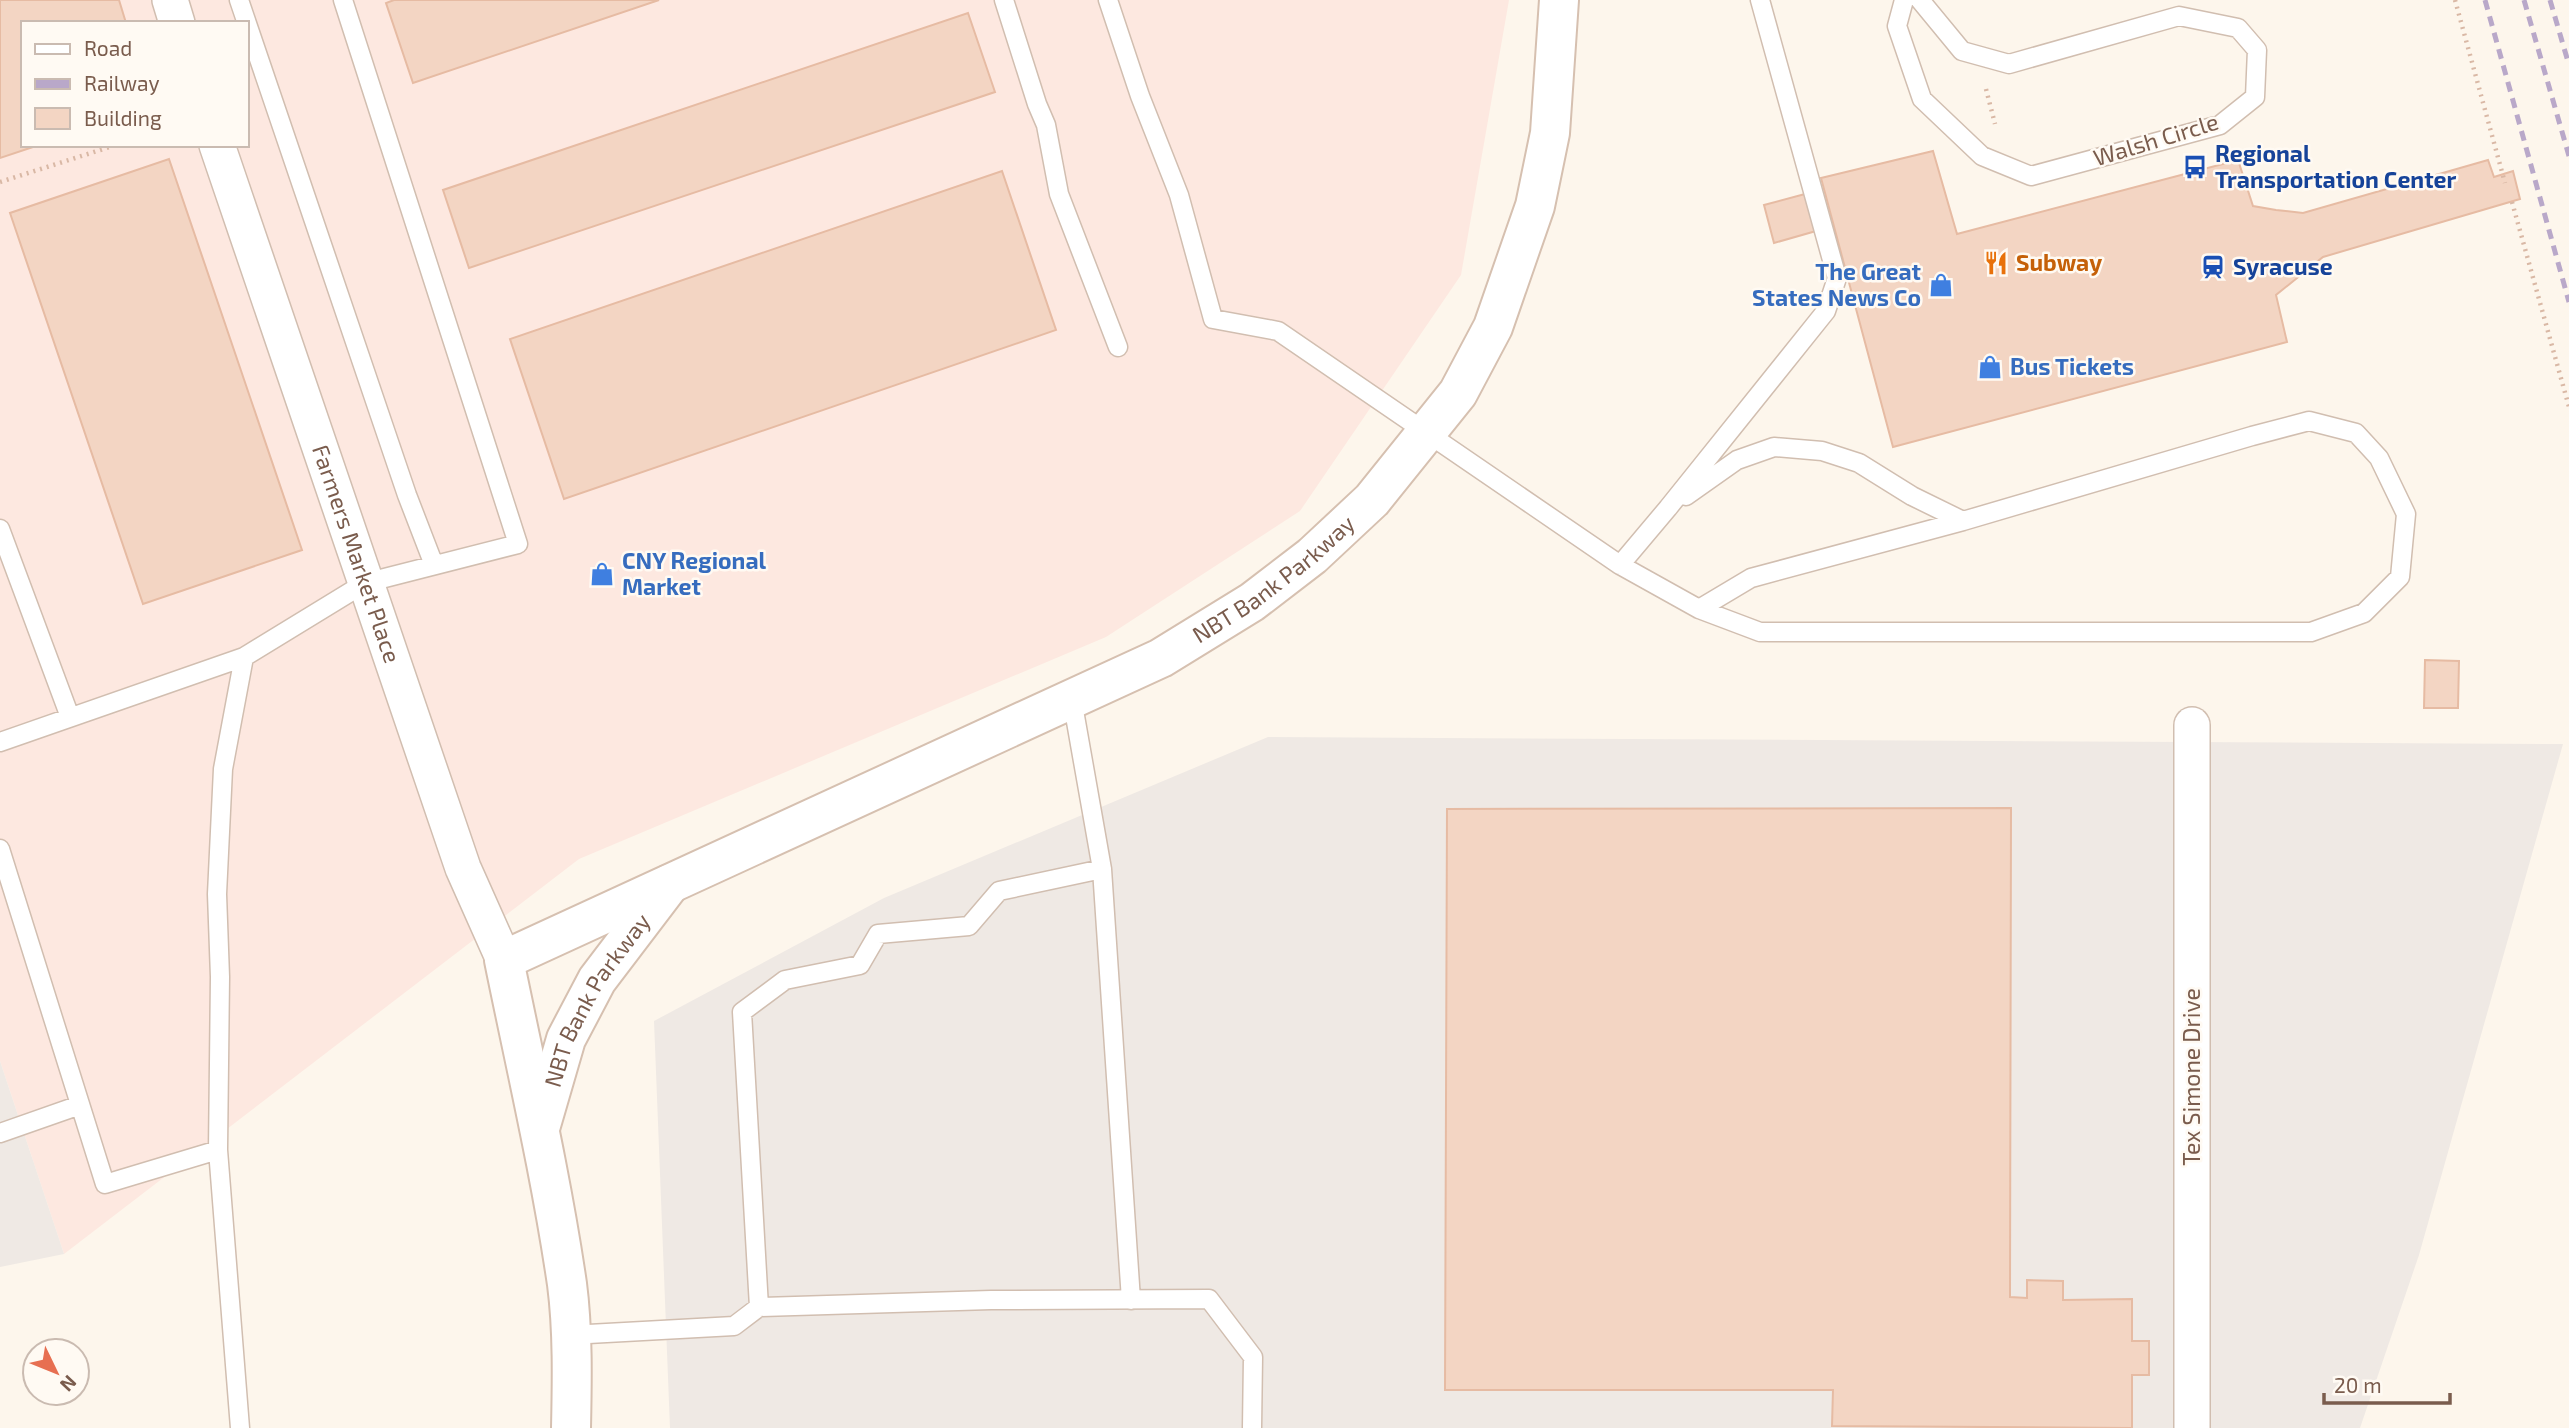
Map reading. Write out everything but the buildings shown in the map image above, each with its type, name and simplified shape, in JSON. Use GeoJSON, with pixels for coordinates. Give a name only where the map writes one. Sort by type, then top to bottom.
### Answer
{"type":"FeatureCollection","features":[{"type":"Feature","properties":{"kind":"street"},"geometry":{"type":"LineString","coordinates":[[170,0],[176,21]]}},
{"type":"Feature","properties":{"kind":"street","name":"NBT Bank Parkway"},"geometry":{"type":"LineString","coordinates":[[572,1428],[567,1287],[540,1130],[505,960],[1161,658],[1252,602],[1312,556],[1372,500],[1427,433],[1458,393],[1493,327],[1535,206],[1550,133],[1559,0]]}},
{"type":"Feature","properties":{"kind":"street","name":"Farmers Market Place"},"geometry":{"type":"LineString","coordinates":[[218,147],[463,868],[505,960]]}},
{"type":"Feature","properties":{"kind":"street","name":"Tex Simone Drive"},"geometry":{"type":"LineString","coordinates":[[2192,725],[2192,1428]]}},
{"type":"Feature","properties":{"kind":"street","name":"NBT Bank Parkway"},"geometry":{"type":"LineString","coordinates":[[540,1130],[566,1040],[597,980],[672,881]]}},
{"type":"Feature","properties":{"kind":"lane"},"geometry":{"type":"LineString","coordinates":[[239,0],[246,21]]}},
{"type":"Feature","properties":{"kind":"lane"},"geometry":{"type":"LineString","coordinates":[[0,742],[244,657],[365,583],[518,544],[343,0]]}},
{"type":"Feature","properties":{"kind":"lane"},"geometry":{"type":"LineString","coordinates":[[1004,0],[1046,125],[1059,194],[1118,347]]}},
{"type":"Feature","properties":{"kind":"lane"},"geometry":{"type":"LineString","coordinates":[[1108,0],[1140,96],[1179,195],[1213,319],[1278,331],[1574,536],[1699,609],[1760,632],[2311,632],[2364,613],[2400,577],[2406,514],[2379,458],[2356,433],[2309,421],[1963,522],[1751,578],[1699,609]]}},
{"type":"Feature","properties":{"kind":"lane"},"geometry":{"type":"LineString","coordinates":[[1620,565],[1826,311],[1836,278],[1760,0]]}},
{"type":"Feature","properties":{"kind":"lane","name":"Walsh Circle"},"geometry":{"type":"LineString","coordinates":[[1904,0],[1897,26],[1922,99],[1982,156],[2031,176],[2220,125],[2255,97],[2257,50],[2238,27],[2179,16],[2009,64],[1962,51],[1920,0]]}},
{"type":"Feature","properties":{"kind":"lane"},"geometry":{"type":"LineString","coordinates":[[248,27],[407,495],[435,565]]}},
{"type":"Feature","properties":{"kind":"lane"},"geometry":{"type":"LineString","coordinates":[[1668,508],[1737,460],[1774,447],[1822,451],[1859,463],[1912,496],[1963,522]]}},
{"type":"Feature","properties":{"kind":"lane"},"geometry":{"type":"LineString","coordinates":[[0,529],[70,717]]}},
{"type":"Feature","properties":{"kind":"lane"},"geometry":{"type":"LineString","coordinates":[[240,1428],[218,1150],[220,976],[217,894],[223,769],[244,657]]}},
{"type":"Feature","properties":{"kind":"lane"},"geometry":{"type":"LineString","coordinates":[[1072,699],[1102,869],[1131,1300]]}},
{"type":"Feature","properties":{"kind":"lane"},"geometry":{"type":"LineString","coordinates":[[0,849],[105,1184],[218,1150]]}},
{"type":"Feature","properties":{"kind":"lane"},"geometry":{"type":"LineString","coordinates":[[759,1307],[742,1012],[785,980],[860,965],[878,934],[969,926],[999,891],[1102,869]]}},
{"type":"Feature","properties":{"kind":"lane"},"geometry":{"type":"LineString","coordinates":[[0,1133],[80,1105]]}},
{"type":"Feature","properties":{"kind":"lane"},"geometry":{"type":"LineString","coordinates":[[570,1335],[734,1325],[759,1307],[991,1300],[1209,1299],[1253,1357],[1252,1428]]}},
{"type":"Feature","properties":{"kind":"path"},"geometry":{"type":"LineString","coordinates":[[2455,0],[2505,183]]}},
{"type":"Feature","properties":{"kind":"path"},"geometry":{"type":"LineString","coordinates":[[1978,55],[1996,129],[2012,169]]}},
{"type":"Feature","properties":{"kind":"path"},"geometry":{"type":"LineString","coordinates":[[0,181],[110,147]]}},
{"type":"Feature","properties":{"kind":"path"},"geometry":{"type":"LineString","coordinates":[[2512,202],[2569,407]]}},
{"type":"Feature","properties":{"kind":"shaded area","name":"CNY Regional Market"},"geometry":{"type":"Polygon","coordinates":[[[0,0],[1509,0],[1461,275],[1300,511],[1106,637],[579,859],[64,1254],[0,1061],[0,0]]]}},
{"type":"Feature","properties":{"kind":"shaded area"},"geometry":{"type":"Polygon","coordinates":[[[1268,737],[2563,744],[2419,1255],[2360,1428],[670,1428],[654,1021],[884,898],[1268,737]]]}},
{"type":"Feature","properties":{"kind":"shaded area"},"geometry":{"type":"Polygon","coordinates":[[[0,1061],[64,1254],[0,1267],[0,1061]]]}},
{"type":"Feature","properties":{"kind":"railway"},"geometry":{"type":"LineString","coordinates":[[2485,0],[2569,302]]}},
{"type":"Feature","properties":{"kind":"railway"},"geometry":{"type":"LineString","coordinates":[[2524,0],[2569,156]]}},
{"type":"Feature","properties":{"kind":"railway"},"geometry":{"type":"LineString","coordinates":[[2550,0],[2569,65]]}},
{"type":"Feature","properties":{"kind":"place","name":"Regional Transportation Center"},"geometry":{"type":"Point","coordinates":[2195,167]}},
{"type":"Feature","properties":{"kind":"place","name":"Subway"},"geometry":{"type":"Point","coordinates":[1996,263]}},
{"type":"Feature","properties":{"kind":"place","name":"Syracuse"},"geometry":{"type":"Point","coordinates":[2213,267]}},
{"type":"Feature","properties":{"kind":"place","name":"The Great States News Co"},"geometry":{"type":"Point","coordinates":[1941,285]}},
{"type":"Feature","properties":{"kind":"place","name":"Bus Tickets"},"geometry":{"type":"Point","coordinates":[1990,367]}},
{"type":"Feature","properties":{"kind":"place","name":"CNY Regional Market"},"geometry":{"type":"Point","coordinates":[602,574]}}]}
